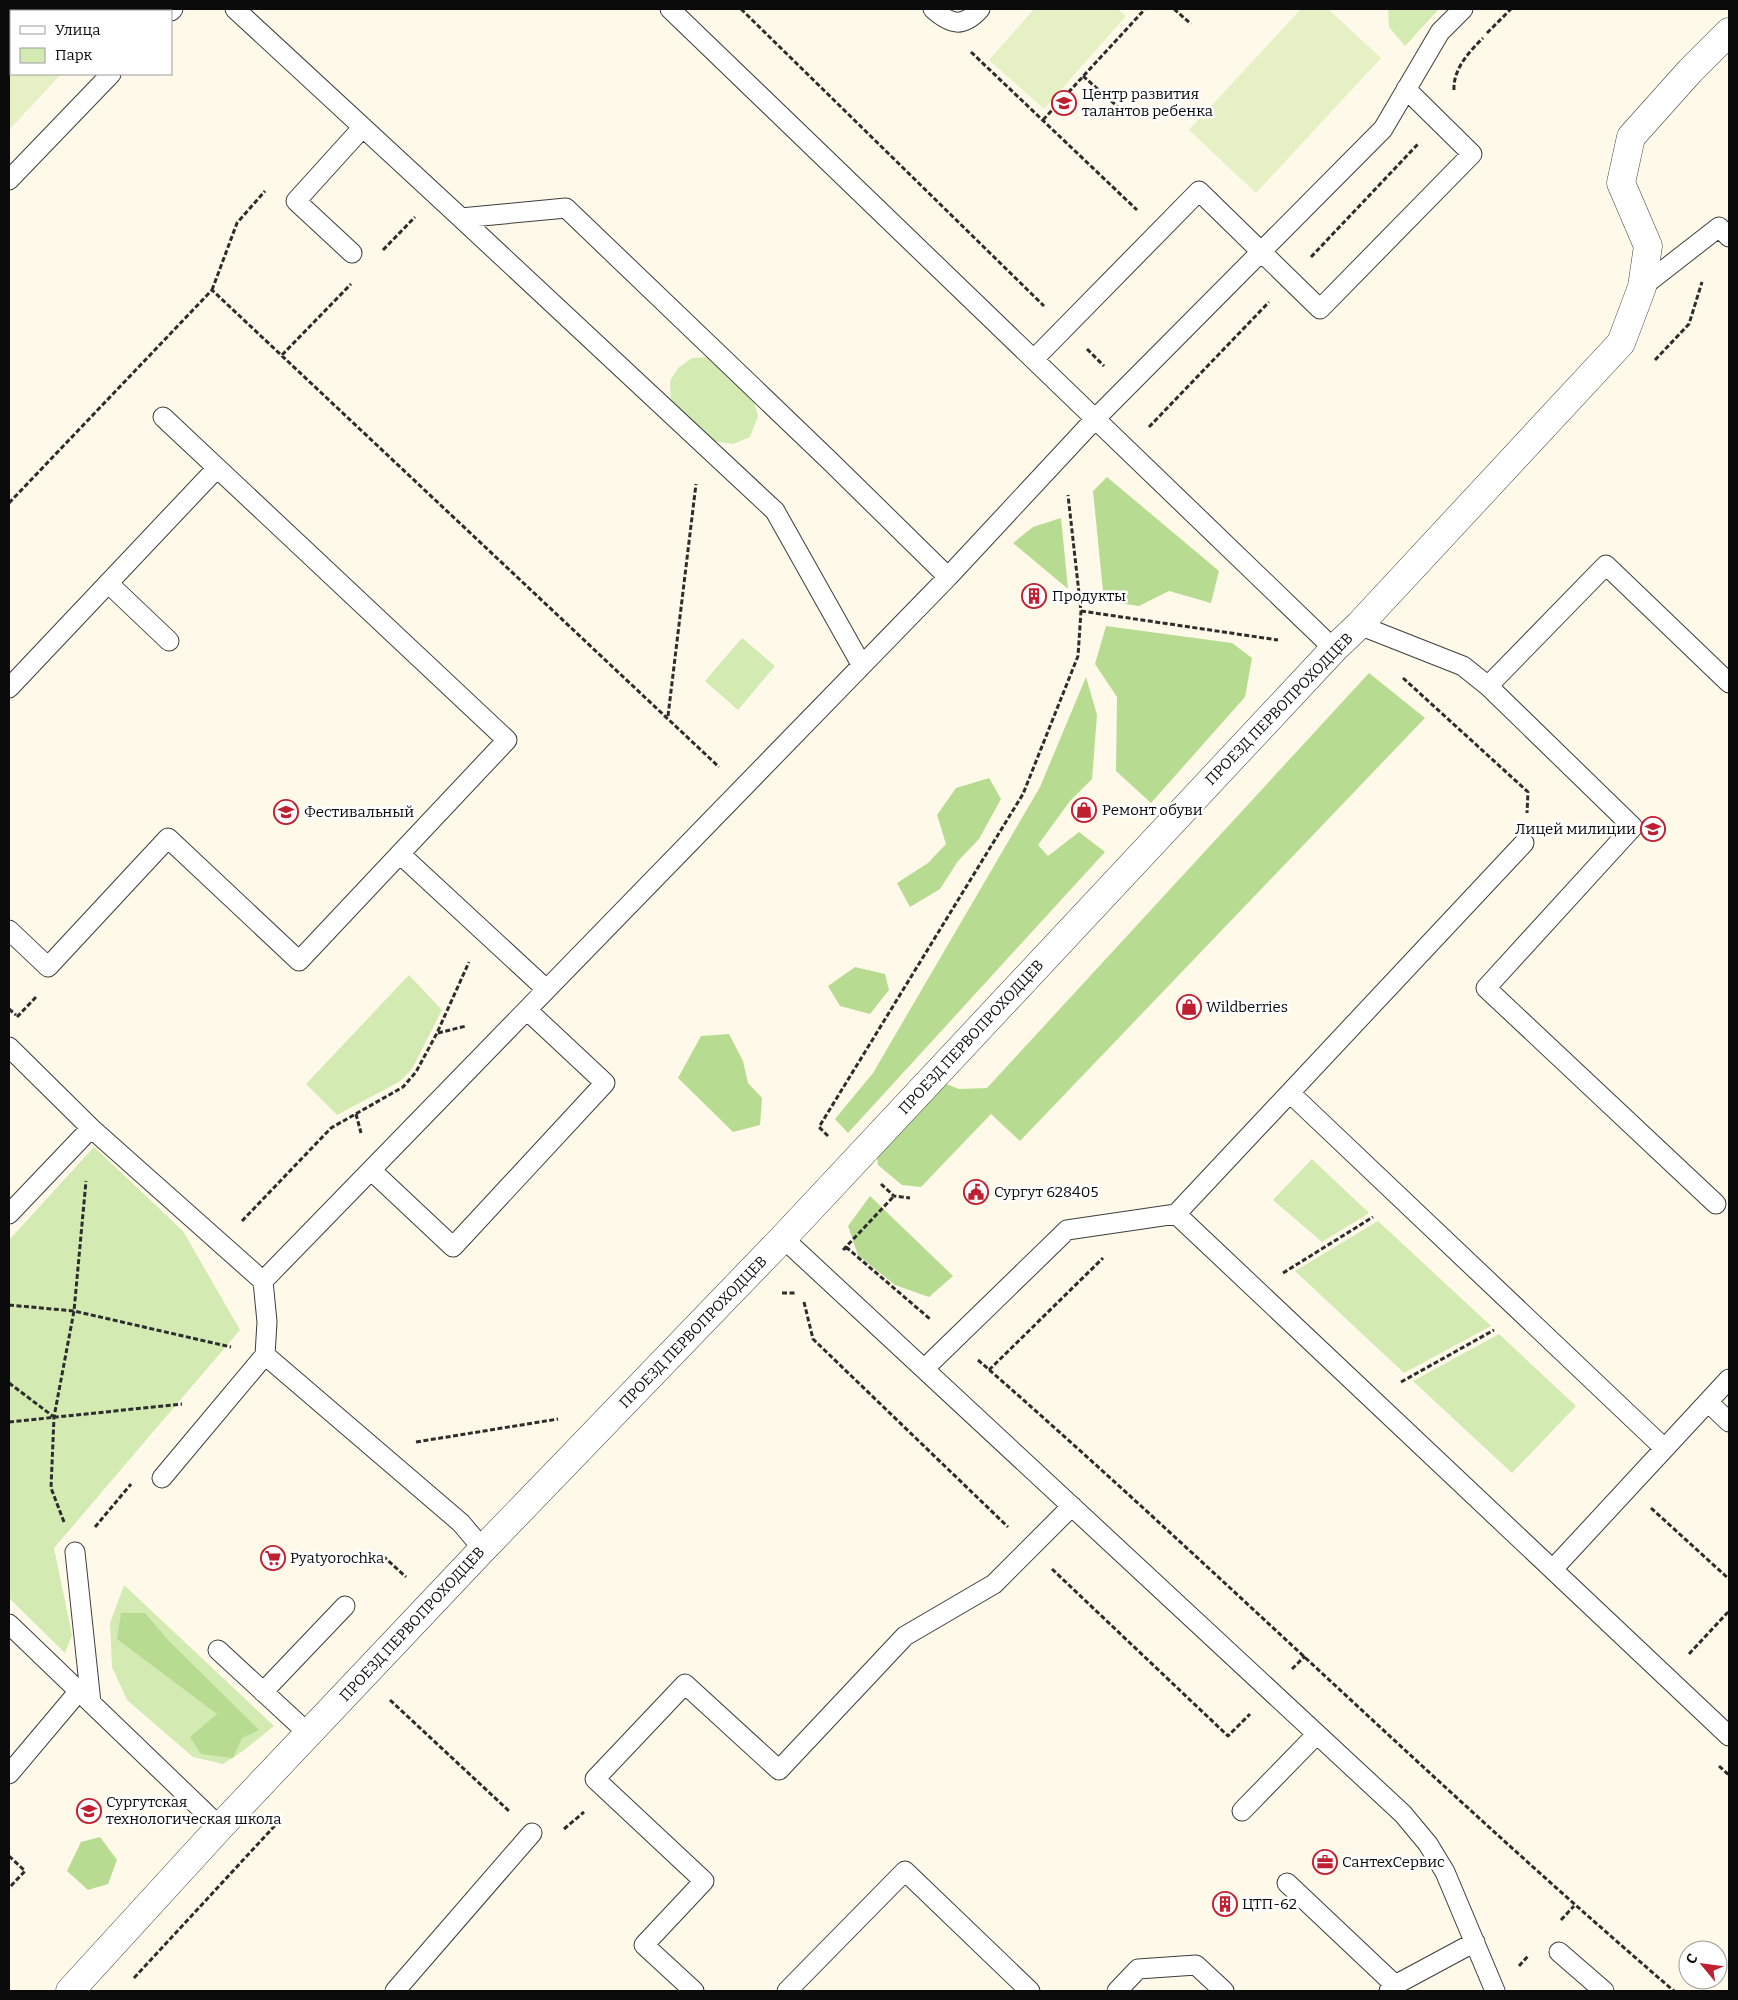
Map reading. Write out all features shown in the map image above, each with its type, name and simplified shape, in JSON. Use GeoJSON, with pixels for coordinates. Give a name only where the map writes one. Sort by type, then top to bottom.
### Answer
{"type":"FeatureCollection","features":[{"type":"Feature","properties":{"kind":"street","name":"ПРОЕЗД ПЕРВОПРОХОДЦЕВ"},"geometry":{"type":"LineString","coordinates":[[70,1991],[220,1827],[483,1549],[783,1238],[1334,649],[1359,626],[1621,343],[1642,287],[1648,246],[1621,183],[1631,136],[1690,71],[1729,32]]}},
{"type":"Feature","properties":{"kind":"lane"},"geometry":{"type":"LineString","coordinates":[[235,9],[775,511],[861,664]]}},
{"type":"Feature","properties":{"kind":"lane"},"geometry":{"type":"LineString","coordinates":[[670,9],[1334,649]]}},
{"type":"Feature","properties":{"kind":"lane"},"geometry":{"type":"LineString","coordinates":[[933,9],[945,19],[959,23],[971,18],[980,9]]}},
{"type":"Feature","properties":{"kind":"lane"},"geometry":{"type":"LineString","coordinates":[[263,1281],[948,576],[1096,418],[1383,129],[1440,32],[1463,9]]}},
{"type":"Feature","properties":{"kind":"lane"},"geometry":{"type":"LineString","coordinates":[[9,180],[110,75]]}},
{"type":"Feature","properties":{"kind":"lane"},"geometry":{"type":"LineString","coordinates":[[1034,358],[1199,191],[1320,309],[1472,154],[1406,89]]}},
{"type":"Feature","properties":{"kind":"lane"},"geometry":{"type":"LineString","coordinates":[[352,253],[296,201],[363,127]]}},
{"type":"Feature","properties":{"kind":"lane"},"geometry":{"type":"LineString","coordinates":[[461,218],[566,208],[948,576]]}},
{"type":"Feature","properties":{"kind":"lane"},"geometry":{"type":"LineString","coordinates":[[1642,287],[1719,227],[1729,237]]}},
{"type":"Feature","properties":{"kind":"lane"},"geometry":{"type":"LineString","coordinates":[[9,930],[48,967],[168,838],[299,962],[507,740],[163,417]]}},
{"type":"Feature","properties":{"kind":"lane"},"geometry":{"type":"LineString","coordinates":[[9,688],[217,468]]}},
{"type":"Feature","properties":{"kind":"lane"},"geometry":{"type":"LineString","coordinates":[[1488,686],[1606,565],[1729,683]]}},
{"type":"Feature","properties":{"kind":"lane"},"geometry":{"type":"LineString","coordinates":[[108,583],[169,641]]}},
{"type":"Feature","properties":{"kind":"lane"},"geometry":{"type":"LineString","coordinates":[[1359,626],[1462,666],[1488,686],[1633,827],[1486,988],[1716,1204]]}},
{"type":"Feature","properties":{"kind":"lane"},"geometry":{"type":"LineString","coordinates":[[924,1369],[1067,1230],[1176,1214],[1524,843]]}},
{"type":"Feature","properties":{"kind":"lane"},"geometry":{"type":"LineString","coordinates":[[400,854],[546,989]]}},
{"type":"Feature","properties":{"kind":"lane"},"geometry":{"type":"LineString","coordinates":[[371,1170],[453,1247],[605,1083],[527,1010]]}},
{"type":"Feature","properties":{"kind":"lane"},"geometry":{"type":"LineString","coordinates":[[9,1047],[91,1128],[263,1281],[267,1322],[265,1355],[162,1478]]}},
{"type":"Feature","properties":{"kind":"lane"},"geometry":{"type":"LineString","coordinates":[[1290,1093],[1664,1448]]}},
{"type":"Feature","properties":{"kind":"lane"},"geometry":{"type":"LineString","coordinates":[[9,1214],[91,1128]]}},
{"type":"Feature","properties":{"kind":"lane"},"geometry":{"type":"LineString","coordinates":[[1176,1214],[1729,1736]]}},
{"type":"Feature","properties":{"kind":"lane"},"geometry":{"type":"LineString","coordinates":[[783,1238],[1403,1814],[1428,1844],[1445,1872],[1495,1991]]}},
{"type":"Feature","properties":{"kind":"lane"},"geometry":{"type":"LineString","coordinates":[[265,1355],[461,1523],[483,1549]]}},
{"type":"Feature","properties":{"kind":"lane"},"geometry":{"type":"LineString","coordinates":[[1553,1569],[1729,1378]]}},
{"type":"Feature","properties":{"kind":"lane"},"geometry":{"type":"LineString","coordinates":[[1708,1402],[1729,1422]]}},
{"type":"Feature","properties":{"kind":"lane"},"geometry":{"type":"LineString","coordinates":[[694,1991],[644,1945],[704,1881],[595,1779],[685,1684],[779,1770],[905,1636],[994,1584],[1072,1506]]}},
{"type":"Feature","properties":{"kind":"lane"},"geometry":{"type":"LineString","coordinates":[[9,1774],[85,1697],[75,1552]]}},
{"type":"Feature","properties":{"kind":"lane"},"geometry":{"type":"LineString","coordinates":[[263,1692],[345,1606]]}},
{"type":"Feature","properties":{"kind":"lane"},"geometry":{"type":"LineString","coordinates":[[9,1624],[220,1827]]}},
{"type":"Feature","properties":{"kind":"lane"},"geometry":{"type":"LineString","coordinates":[[218,1650],[309,1734]]}},
{"type":"Feature","properties":{"kind":"lane"},"geometry":{"type":"LineString","coordinates":[[1242,1811],[1316,1734]]}},
{"type":"Feature","properties":{"kind":"lane"},"geometry":{"type":"LineString","coordinates":[[395,1991],[532,1833]]}},
{"type":"Feature","properties":{"kind":"lane"},"geometry":{"type":"LineString","coordinates":[[787,1991],[905,1871],[1030,1991]]}},
{"type":"Feature","properties":{"kind":"lane"},"geometry":{"type":"LineString","coordinates":[[1287,1883],[1392,1988],[1475,1942]]}},
{"type":"Feature","properties":{"kind":"lane"},"geometry":{"type":"LineString","coordinates":[[1559,1952],[1604,1991]]}},
{"type":"Feature","properties":{"kind":"lane"},"geometry":{"type":"LineString","coordinates":[[1116,1991],[1138,1969],[1196,1965],[1224,1991]]}},
{"type":"Feature","properties":{"kind":"path"},"geometry":{"type":"LineString","coordinates":[[1043,120],[1145,9]]}},
{"type":"Feature","properties":{"kind":"path"},"geometry":{"type":"LineString","coordinates":[[1174,9],[1190,24]]}},
{"type":"Feature","properties":{"kind":"path"},"geometry":{"type":"LineString","coordinates":[[959,23],[968,49],[1159,231]]}},
{"type":"Feature","properties":{"kind":"path"},"geometry":{"type":"LineString","coordinates":[[1083,76],[1119,108]]}},
{"type":"Feature","properties":{"kind":"path"},"geometry":{"type":"LineString","coordinates":[[9,503],[212,290],[668,717],[741,788]]}},
{"type":"Feature","properties":{"kind":"path"},"geometry":{"type":"LineString","coordinates":[[910,1198],[894,1196],[819,1127],[1022,794],[1078,656],[1081,610],[1063,454]]}},
{"type":"Feature","properties":{"kind":"path"},"geometry":{"type":"LineString","coordinates":[[668,717],[696,484]]}},
{"type":"Feature","properties":{"kind":"path"},"geometry":{"type":"LineString","coordinates":[[238,1225],[331,1128],[404,1087],[416,1072],[437,1033],[482,930]]}},
{"type":"Feature","properties":{"kind":"path"},"geometry":{"type":"LineString","coordinates":[[9,1009],[24,1024]]}},
{"type":"Feature","properties":{"kind":"path"},"geometry":{"type":"LineString","coordinates":[[75,1552],[51,1488],[54,1417],[74,1311],[91,1128]]}},
{"type":"Feature","properties":{"kind":"path"},"geometry":{"type":"LineString","coordinates":[[774,1293],[802,1294],[894,1196]]}},
{"type":"Feature","properties":{"kind":"path"},"geometry":{"type":"LineString","coordinates":[[1256,1290],[1402,1199]]}},
{"type":"Feature","properties":{"kind":"path"},"geometry":{"type":"LineString","coordinates":[[846,1247],[990,1370],[1305,1656],[1574,1906],[1674,1991]]}},
{"type":"Feature","properties":{"kind":"path"},"geometry":{"type":"LineString","coordinates":[[990,1370],[1110,1251]]}},
{"type":"Feature","properties":{"kind":"path"},"geometry":{"type":"LineString","coordinates":[[9,1305],[74,1311],[265,1355]]}},
{"type":"Feature","properties":{"kind":"path"},"geometry":{"type":"LineString","coordinates":[[1372,1399],[1522,1313]]}},
{"type":"Feature","properties":{"kind":"path"},"geometry":{"type":"LineString","coordinates":[[9,1383],[54,1417]]}},
{"type":"Feature","properties":{"kind":"path"},"geometry":{"type":"LineString","coordinates":[[9,1422],[190,1403]]}},
{"type":"Feature","properties":{"kind":"path"},"geometry":{"type":"LineString","coordinates":[[412,1442],[559,1419]]}},
{"type":"Feature","properties":{"kind":"path"},"geometry":{"type":"LineString","coordinates":[[1628,1487],[1729,1579]]}},
{"type":"Feature","properties":{"kind":"path"},"geometry":{"type":"LineString","coordinates":[[383,1556],[410,1581]]}},
{"type":"Feature","properties":{"kind":"path"},"geometry":{"type":"LineString","coordinates":[[390,1700],[532,1833],[557,1834],[608,1792]]}},
{"type":"Feature","properties":{"kind":"path"},"geometry":{"type":"LineString","coordinates":[[1716,1763],[1729,1776]]}},
{"type":"Feature","properties":{"kind":"path"},"geometry":{"type":"LineString","coordinates":[[9,1856],[25,1871],[9,1888]]}},
{"type":"Feature","properties":{"kind":"green space"},"geometry":{"type":"Polygon","coordinates":[[[9,9],[34,9],[36,10],[10,10],[10,75],[60,75],[9,130],[9,9]]]}},
{"type":"Feature","properties":{"kind":"green space"},"geometry":{"type":"Polygon","coordinates":[[[1034,9],[1118,9],[1126,16],[1044,109],[989,60],[1034,9]]]}},
{"type":"Feature","properties":{"kind":"green space"},"geometry":{"type":"Polygon","coordinates":[[[1301,9],[1328,9],[1381,58],[1256,193],[1189,130],[1301,9]]]}},
{"type":"Feature","properties":{"kind":"green space"},"geometry":{"type":"Polygon","coordinates":[[[1388,9],[1439,9],[1405,46],[1389,27],[1388,9]]]}},
{"type":"Feature","properties":{"kind":"green space"},"geometry":{"type":"Polygon","coordinates":[[[708,357],[753,398],[758,416],[750,437],[733,444],[711,441],[671,400],[670,381],[678,368],[692,358],[708,357]]]}},
{"type":"Feature","properties":{"kind":"green space"},"geometry":{"type":"Polygon","coordinates":[[[1107,477],[1219,571],[1211,603],[1169,591],[1139,606],[1104,601],[1093,491],[1107,477]]]}},
{"type":"Feature","properties":{"kind":"green space"},"geometry":{"type":"Polygon","coordinates":[[[1061,518],[1068,589],[1013,543],[1033,527],[1061,518]]]}},
{"type":"Feature","properties":{"kind":"green space"},"geometry":{"type":"Polygon","coordinates":[[[1106,626],[1232,643],[1252,658],[1245,697],[1151,803],[1116,771],[1117,697],[1095,664],[1106,626]]]}},
{"type":"Feature","properties":{"kind":"green space"},"geometry":{"type":"Polygon","coordinates":[[[742,638],[775,666],[738,710],[705,681],[742,638]]]}},
{"type":"Feature","properties":{"kind":"green space"},"geometry":{"type":"Polygon","coordinates":[[[1369,673],[1425,718],[1020,1141],[991,1114],[921,1187],[902,1185],[878,1165],[876,1145],[939,1081],[959,1089],[987,1088],[1369,673]]]}},
{"type":"Feature","properties":{"kind":"green space"},"geometry":{"type":"Polygon","coordinates":[[[1086,677],[1097,715],[1092,779],[1070,801],[1038,845],[1048,856],[1079,832],[1105,852],[848,1133],[835,1119],[873,1073],[1040,787],[1086,677]]]}},
{"type":"Feature","properties":{"kind":"green space"},"geometry":{"type":"Polygon","coordinates":[[[989,778],[1001,799],[979,839],[958,861],[940,889],[910,907],[897,883],[928,863],[946,844],[937,815],[956,788],[989,778]]]}},
{"type":"Feature","properties":{"kind":"green space"},"geometry":{"type":"Polygon","coordinates":[[[855,967],[885,974],[889,990],[870,1014],[840,1006],[828,986],[855,967]]]}},
{"type":"Feature","properties":{"kind":"green space"},"geometry":{"type":"Polygon","coordinates":[[[409,975],[442,1010],[412,1069],[399,1082],[337,1115],[306,1084],[409,975]]]}},
{"type":"Feature","properties":{"kind":"green space"},"geometry":{"type":"Polygon","coordinates":[[[729,1034],[743,1061],[748,1083],[762,1098],[760,1125],[733,1132],[678,1078],[701,1036],[729,1034]]]}},
{"type":"Feature","properties":{"kind":"green space"},"geometry":{"type":"Polygon","coordinates":[[[94,1147],[183,1231],[240,1330],[54,1548],[72,1635],[65,1653],[9,1598],[9,1240],[94,1147]]]}},
{"type":"Feature","properties":{"kind":"green space"},"geometry":{"type":"Polygon","coordinates":[[[1312,1159],[1369,1213],[1322,1242],[1273,1200],[1312,1159]]]}},
{"type":"Feature","properties":{"kind":"green space"},"geometry":{"type":"Polygon","coordinates":[[[870,1196],[953,1276],[929,1297],[895,1285],[858,1255],[848,1226],[870,1196]]]}},
{"type":"Feature","properties":{"kind":"green space"},"geometry":{"type":"Polygon","coordinates":[[[1378,1221],[1491,1326],[1404,1373],[1295,1271],[1378,1221]]]}},
{"type":"Feature","properties":{"kind":"green space"},"geometry":{"type":"Polygon","coordinates":[[[1499,1334],[1576,1406],[1512,1473],[1413,1381],[1499,1334]]]}},
{"type":"Feature","properties":{"kind":"green space"},"geometry":{"type":"Polygon","coordinates":[[[124,1585],[274,1726],[243,1751],[223,1764],[193,1757],[127,1700],[112,1667],[110,1623],[124,1585]]]}},
{"type":"Feature","properties":{"kind":"green space"},"geometry":{"type":"Polygon","coordinates":[[[121,1613],[145,1613],[168,1640],[259,1730],[242,1738],[233,1758],[201,1754],[190,1737],[217,1714],[117,1639],[121,1613]]]}},
{"type":"Feature","properties":{"kind":"green space"},"geometry":{"type":"Polygon","coordinates":[[[100,1837],[117,1860],[108,1884],[88,1890],[67,1871],[81,1842],[100,1837]]]}},
{"type":"Feature","properties":{"kind":"place","name":"Центр развития талантов ребенка"},"geometry":{"type":"Point","coordinates":[1064,103]}},
{"type":"Feature","properties":{"kind":"place","name":"Продукты"},"geometry":{"type":"Point","coordinates":[1034,596]}},
{"type":"Feature","properties":{"kind":"place","name":"Ремонт обуви"},"geometry":{"type":"Point","coordinates":[1084,810]}},
{"type":"Feature","properties":{"kind":"place","name":"Фестивальный"},"geometry":{"type":"Point","coordinates":[286,812]}},
{"type":"Feature","properties":{"kind":"place","name":"Лицей милиции"},"geometry":{"type":"Point","coordinates":[1653,829]}},
{"type":"Feature","properties":{"kind":"place","name":"Wildberries"},"geometry":{"type":"Point","coordinates":[1189,1007]}},
{"type":"Feature","properties":{"kind":"place","name":"Сургут 628405"},"geometry":{"type":"Point","coordinates":[976,1192]}},
{"type":"Feature","properties":{"kind":"place","name":"Pyatyorochka"},"geometry":{"type":"Point","coordinates":[273,1558]}},
{"type":"Feature","properties":{"kind":"place","name":"Сургутская технологическая школа"},"geometry":{"type":"Point","coordinates":[89,1811]}},
{"type":"Feature","properties":{"kind":"place","name":"СантехСервис"},"geometry":{"type":"Point","coordinates":[1325,1862]}},
{"type":"Feature","properties":{"kind":"place","name":"ЦТП-62"},"geometry":{"type":"Point","coordinates":[1225,1904]}}]}
